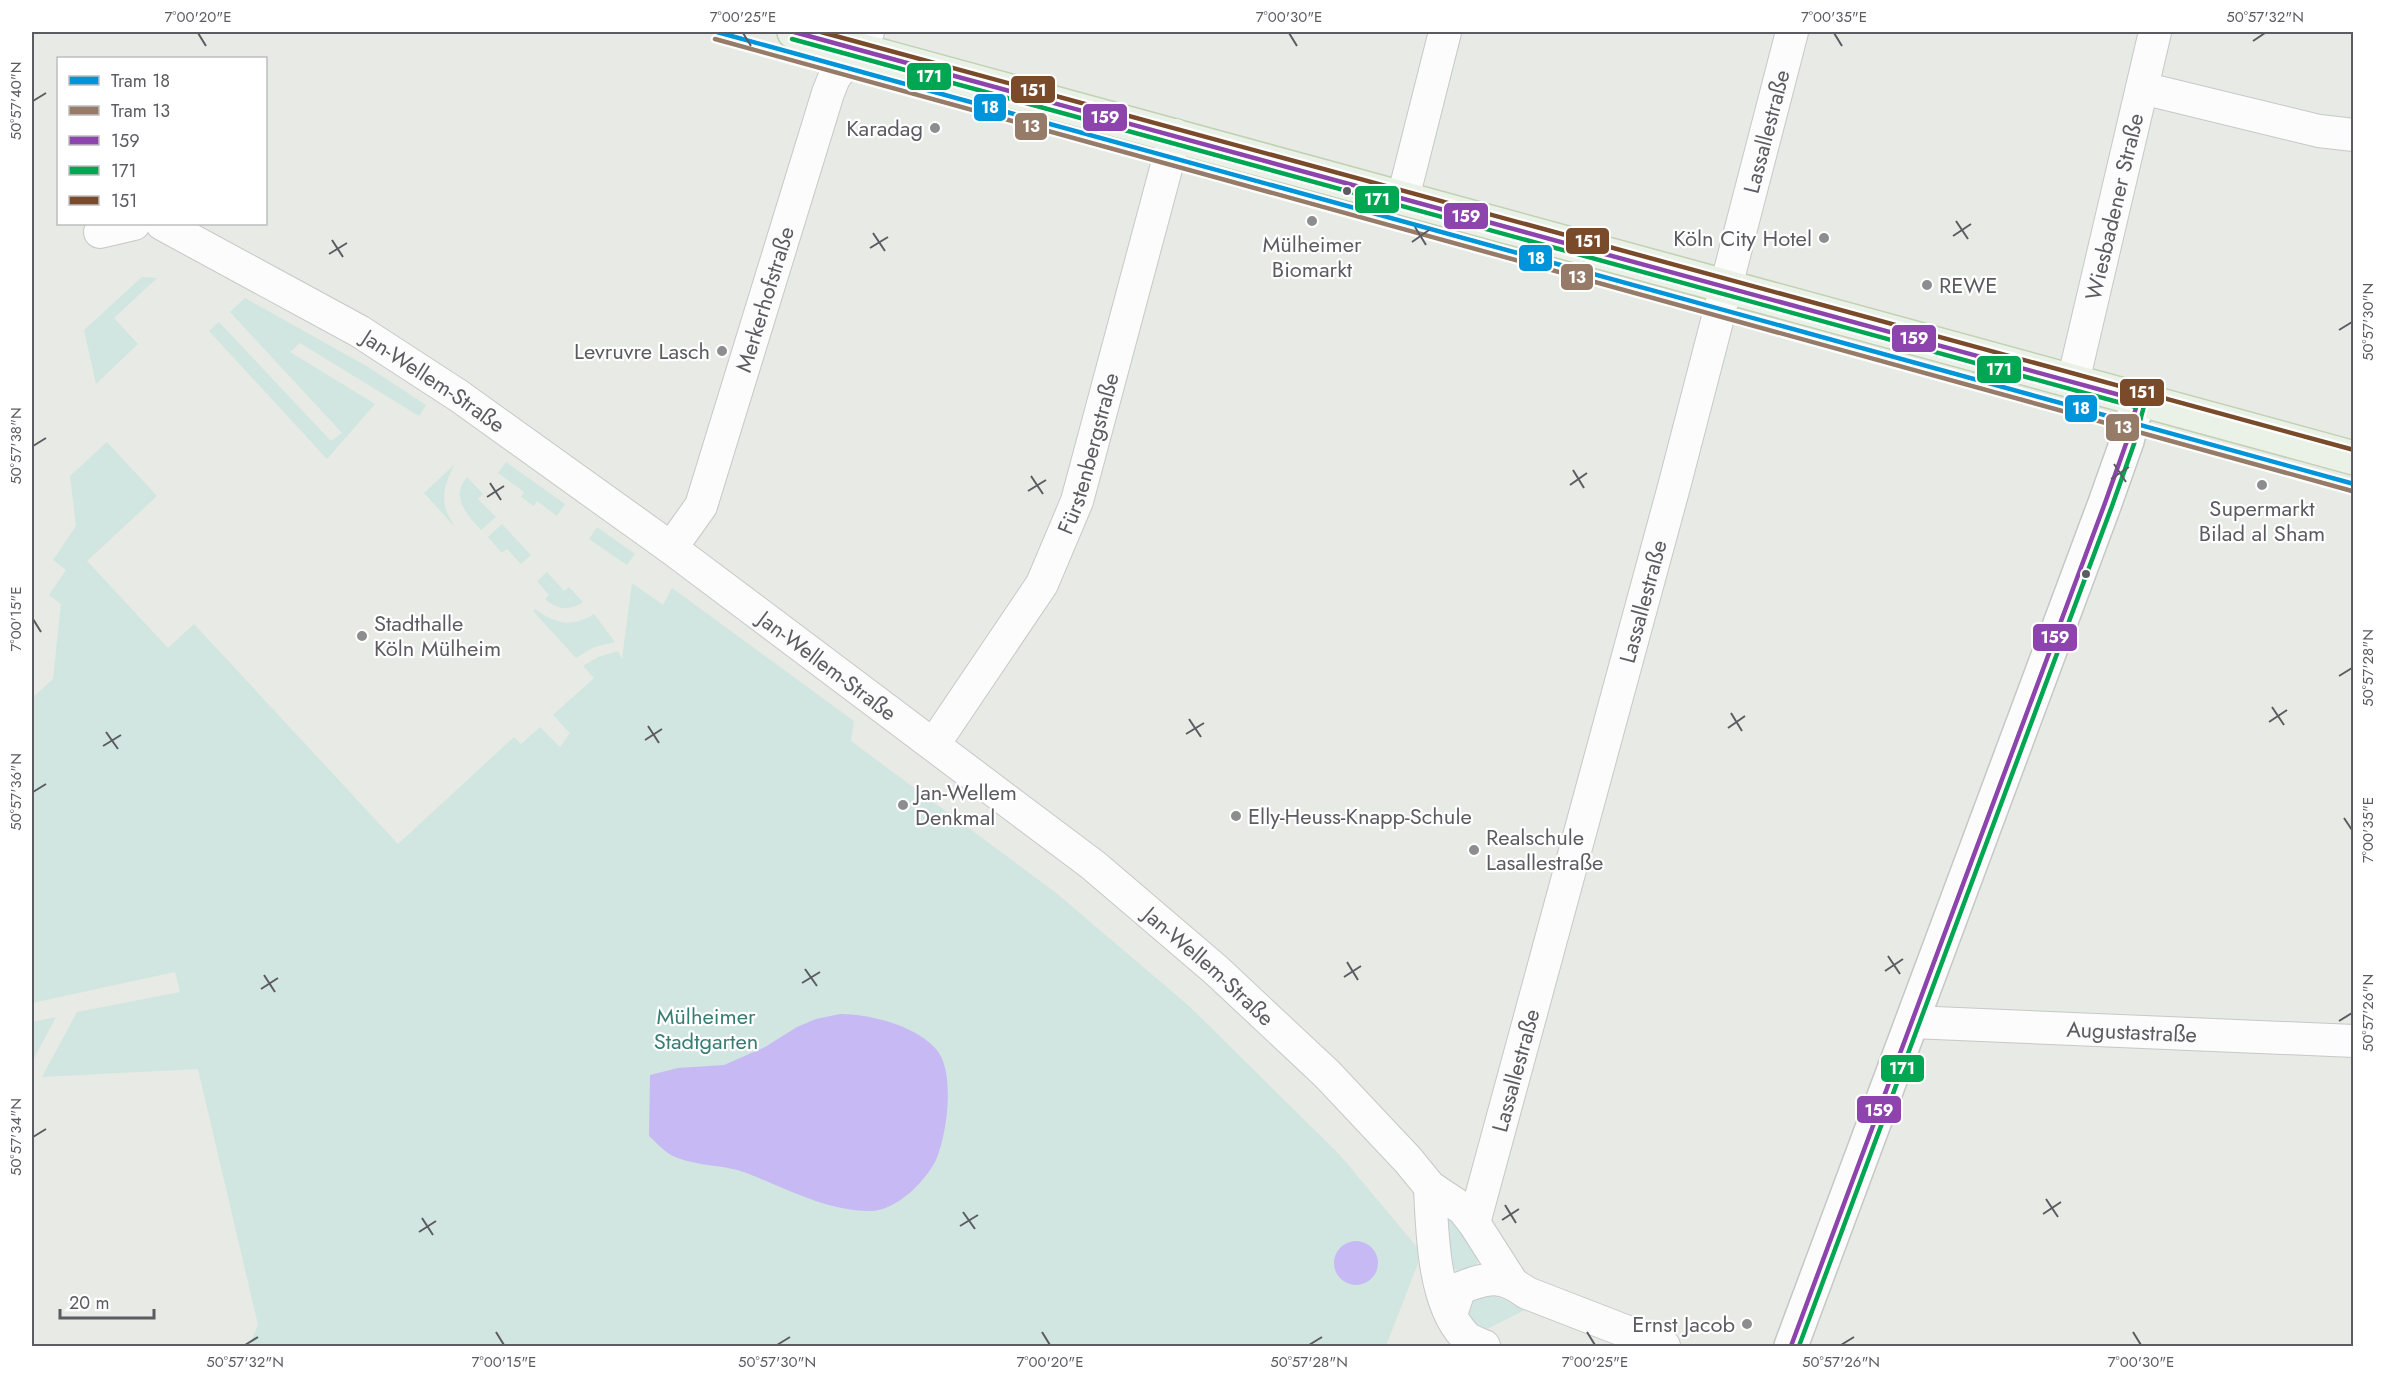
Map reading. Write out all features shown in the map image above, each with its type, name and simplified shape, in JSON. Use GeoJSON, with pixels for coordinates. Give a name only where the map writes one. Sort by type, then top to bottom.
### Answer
{"type":"FeatureCollection","features":[{"type":"Feature","properties":{"kind":"main road"},"geometry":{"type":"LineString","coordinates":[[794,32],[862,40],[1175,135],[2354,458]]}},
{"type":"Feature","properties":{"kind":"street"},"geometry":{"type":"LineString","coordinates":[[1403,198],[1445,32]]}},
{"type":"Feature","properties":{"kind":"street","name":"Lassallestraße"},"geometry":{"type":"LineString","coordinates":[[1474,1223],[1727,287],[1792,32]]}},
{"type":"Feature","properties":{"kind":"street","name":"Wiesbadener Straße"},"geometry":{"type":"LineString","coordinates":[[2073,382],[2155,32]]}},
{"type":"Feature","properties":{"kind":"street","name":"Merkerhofstraße"},"geometry":{"type":"LineString","coordinates":[[671,548],[700,506],[828,93],[834,78],[862,40]]}},
{"type":"Feature","properties":{"kind":"street"},"geometry":{"type":"LineString","coordinates":[[2142,88],[2319,131],[2354,135]]}},
{"type":"Feature","properties":{"kind":"street","name":"Fürstenbergstraße"},"geometry":{"type":"LineString","coordinates":[[934,744],[1042,584],[1077,501],[1175,135]]}},
{"type":"Feature","properties":{"kind":"street"},"geometry":{"type":"LineString","coordinates":[[100,232],[130,225]]}},
{"type":"Feature","properties":{"kind":"street","name":"Jan-Wellem-Straße"},"geometry":{"type":"LineString","coordinates":[[164,225],[305,300],[412,364],[671,548],[1093,865],[1216,970],[1328,1074],[1430,1187],[1462,1209],[1474,1223],[1510,1281]]}},
{"type":"Feature","properties":{"kind":"street"},"geometry":{"type":"LineString","coordinates":[[1791,1347],[2105,503],[2127,441],[2138,400]]}},
{"type":"Feature","properties":{"kind":"street","name":"Augustastraße"},"geometry":{"type":"LineString","coordinates":[[1912,1022],[2354,1041]]}},
{"type":"Feature","properties":{"kind":"street"},"geometry":{"type":"LineString","coordinates":[[1484,1347],[1464,1336],[1451,1314],[1438,1278],[1432,1233],[1430,1187],[1456,1191],[1473,1186],[1488,1172]]}},
{"type":"Feature","properties":{"kind":"street"},"geometry":{"type":"LineString","coordinates":[[1451,1314],[1460,1288],[1484,1279],[1510,1281],[1527,1293],[1664,1347]]}},
{"type":"Feature","properties":{"kind":"green space"},"geometry":{"type":"Polygon","coordinates":[[[142,277],[157,278],[114,318],[138,344],[96,384],[84,330],[142,277]]]}},
{"type":"Feature","properties":{"kind":"green space"},"geometry":{"type":"Polygon","coordinates":[[[245,298],[368,367],[426,405],[419,416],[300,343],[290,352],[375,404],[327,459],[209,331],[219,322],[331,441],[342,433],[230,312],[245,298]]]}},
{"type":"Feature","properties":{"kind":"green space","name":"Mülheimer Stadtgarten"},"geometry":{"type":"Polygon","coordinates":[[[107,442],[157,496],[87,561],[168,648],[194,624],[398,844],[514,737],[521,744],[540,727],[560,747],[570,733],[553,715],[594,678],[583,666],[598,657],[618,651],[622,659],[632,583],[663,605],[672,588],[854,721],[851,741],[1055,892],[1189,1006],[1339,1154],[1422,1253],[1386,1346],[249,1346],[258,1325],[198,1069],[42,1077],[77,1012],[180,992],[175,972],[32,1003],[32,698],[53,679],[61,604],[49,595],[66,570],[53,560],[76,526],[70,476],[107,442]]]}},
{"type":"Feature","properties":{"kind":"green space"},"geometry":{"type":"Polygon","coordinates":[[[506,462],[565,504],[557,516],[537,501],[534,506],[521,497],[524,492],[498,473],[506,462]]]}},
{"type":"Feature","properties":{"kind":"green space"},"geometry":{"type":"Polygon","coordinates":[[[455,464],[447,480],[444,498],[446,510],[454,526],[424,493],[455,464]]]}},
{"type":"Feature","properties":{"kind":"green space"},"geometry":{"type":"Polygon","coordinates":[[[467,477],[483,494],[478,499],[496,517],[481,530],[466,512],[460,499],[462,484],[467,477]]]}},
{"type":"Feature","properties":{"kind":"green space"},"geometry":{"type":"Polygon","coordinates":[[[502,524],[531,555],[521,564],[507,549],[502,553],[488,537],[502,524]]]}},
{"type":"Feature","properties":{"kind":"green space"},"geometry":{"type":"Polygon","coordinates":[[[597,527],[635,554],[627,565],[589,539],[597,527]]]}},
{"type":"Feature","properties":{"kind":"green space"},"geometry":{"type":"Polygon","coordinates":[[[547,572],[564,591],[569,587],[583,602],[564,608],[545,599],[549,595],[537,581],[547,572]]]}},
{"type":"Feature","properties":{"kind":"green space"},"geometry":{"type":"Polygon","coordinates":[[[535,609],[557,621],[571,623],[594,614],[615,642],[594,647],[576,658],[533,611],[535,609]]]}},
{"type":"Feature","properties":{"kind":"green space"},"geometry":{"type":"Polygon","coordinates":[[[56,1017],[32,1062],[32,1022],[56,1017]]]}},
{"type":"Feature","properties":{"kind":"green space"},"geometry":{"type":"Polygon","coordinates":[[[1446,1205],[1479,1260],[1473,1268],[1466,1272],[1449,1266],[1446,1205]]]}},
{"type":"Feature","properties":{"kind":"green space"},"geometry":{"type":"Polygon","coordinates":[[[1485,1292],[1527,1309],[1483,1331],[1469,1319],[1467,1307],[1469,1302],[1485,1292]]]}},
{"type":"Feature","properties":{"kind":"shaded area"},"geometry":{"type":"Polygon","coordinates":[[[840,1014],[879,1019],[905,1028],[927,1041],[942,1059],[946,1072],[948,1103],[940,1149],[925,1177],[899,1201],[880,1210],[870,1211],[838,1207],[808,1198],[740,1171],[682,1160],[666,1152],[649,1136],[650,1075],[678,1068],[724,1065],[765,1047],[797,1027],[816,1019],[840,1014]]]}},
{"type":"Feature","properties":{"kind":"shaded area"},"geometry":{"type":"Polygon","coordinates":[[[1356,1241],[1371,1248],[1378,1263],[1371,1278],[1356,1285],[1341,1278],[1334,1263],[1341,1248],[1356,1241]]]}},
{"type":"Feature","properties":{"kind":"tram line","name":"18"},"geometry":{"type":"LineString","coordinates":[[717,32],[2354,484]]}},
{"type":"Feature","properties":{"kind":"tram line","name":"13"},"geometry":{"type":"LineString","coordinates":[[715,39],[2352,491]]}},
{"type":"Feature","properties":{"kind":"transit line","name":"159"},"geometry":{"type":"LineString","coordinates":[[794,32],[2138,400]]}},
{"type":"Feature","properties":{"kind":"transit line","name":"151"},"geometry":{"type":"LineString","coordinates":[[821,32],[2354,450]]}},
{"type":"Feature","properties":{"kind":"transit line","name":"171"},"geometry":{"type":"LineString","coordinates":[[792,39],[2136,407]]}},
{"type":"Feature","properties":{"kind":"transit line","name":"159"},"geometry":{"type":"LineString","coordinates":[[1791,1346],[2105,503],[2127,441],[2138,400]]}},
{"type":"Feature","properties":{"kind":"transit line","name":"171"},"geometry":{"type":"LineString","coordinates":[[1799,1346],[2112,506],[2134,444],[2145,402]]}},
{"type":"Feature","properties":{"kind":"place","name":"Karadag"},"geometry":{"type":"Point","coordinates":[935,128]}},
{"type":"Feature","properties":{"kind":"place","name":"Mülheimer Biomarkt"},"geometry":{"type":"Point","coordinates":[1312,221]}},
{"type":"Feature","properties":{"kind":"place","name":"Köln City Hotel"},"geometry":{"type":"Point","coordinates":[1824,238]}},
{"type":"Feature","properties":{"kind":"place","name":"REWE"},"geometry":{"type":"Point","coordinates":[1927,285]}},
{"type":"Feature","properties":{"kind":"place","name":"Levruvre Lasch"},"geometry":{"type":"Point","coordinates":[722,351]}},
{"type":"Feature","properties":{"kind":"place","name":"Supermarkt Bilad al Sham"},"geometry":{"type":"Point","coordinates":[2262,485]}},
{"type":"Feature","properties":{"kind":"place","name":"Stadthalle Köln Mülheim"},"geometry":{"type":"Point","coordinates":[362,636]}},
{"type":"Feature","properties":{"kind":"place","name":"Jan-Wellem Denkmal"},"geometry":{"type":"Point","coordinates":[903,805]}},
{"type":"Feature","properties":{"kind":"place","name":"Elly-Heuss-Knapp-Schule"},"geometry":{"type":"Point","coordinates":[1236,816]}},
{"type":"Feature","properties":{"kind":"place","name":"Realschule Lasallestraße"},"geometry":{"type":"Point","coordinates":[1474,850]}},
{"type":"Feature","properties":{"kind":"place","name":"Ernst Jacob"},"geometry":{"type":"Point","coordinates":[1747,1324]}}]}
